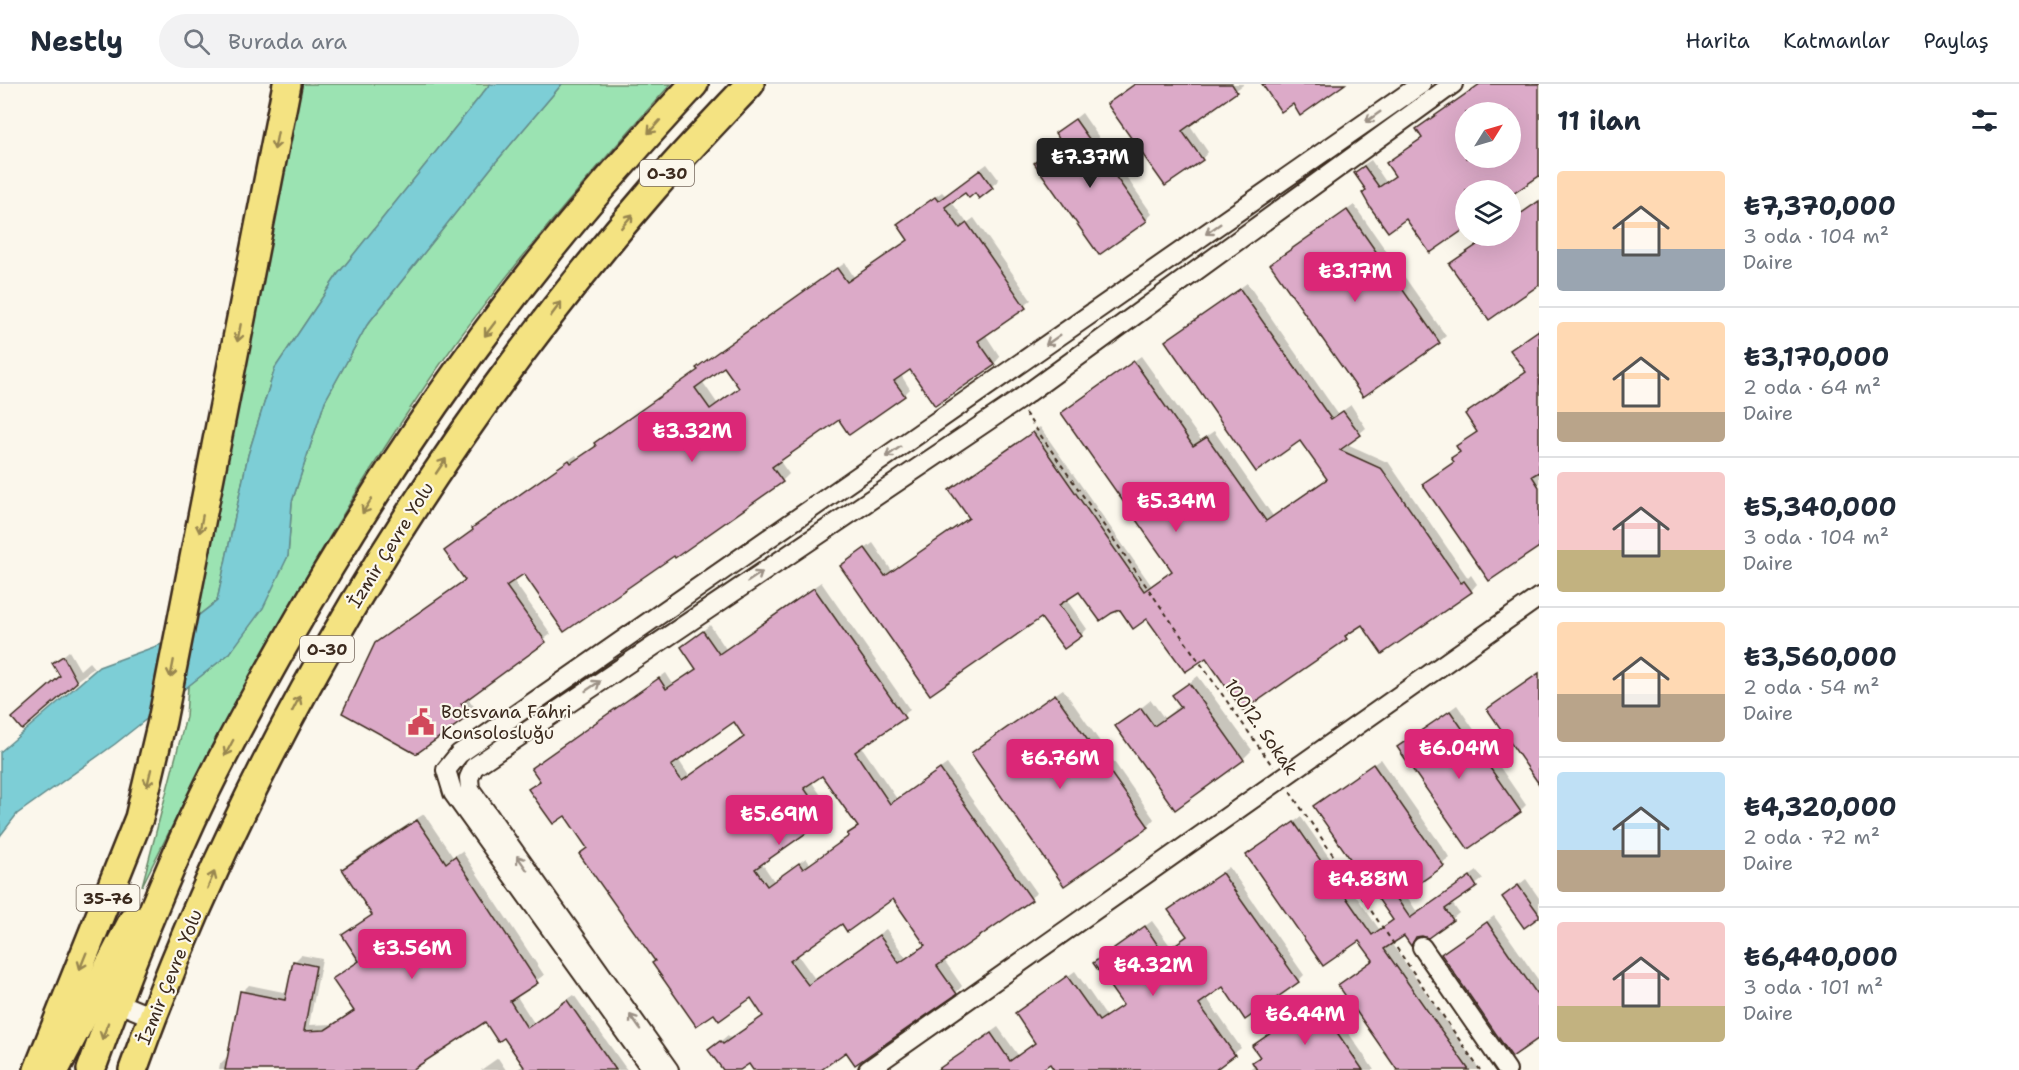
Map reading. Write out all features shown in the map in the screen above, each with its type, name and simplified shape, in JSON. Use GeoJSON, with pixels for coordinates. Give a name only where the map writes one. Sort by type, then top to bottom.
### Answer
{"type":"FeatureCollection","features":[{"type":"Feature","properties":{"kind":"highway","name":"35-76"},"geometry":{"type":"LineString","coordinates":[[38,1070],[139,818],[162,721],[287,84]]}},
{"type":"Feature","properties":{"kind":"highway","name":"O-30"},"geometry":{"type":"LineString","coordinates":[[91,1070],[116,1002],[183,840],[261,685],[314,591],[410,438],[551,248],[629,155],[694,84]]}},
{"type":"Feature","properties":{"kind":"highway","name":"İzmir Çevre Yolu"},"geometry":{"type":"LineString","coordinates":[[133,1070],[152,1017],[218,863],[300,696],[405,521],[487,400],[589,266],[655,187],[750,84]]}},
{"type":"Feature","properties":{"kind":"highway"},"geometry":{"type":"LineString","coordinates":[[55,1070],[132,920],[183,840]]}},
{"type":"Feature","properties":{"kind":"street"},"geometry":{"type":"LineString","coordinates":[[446,770],[459,754],[1421,84]]}},
{"type":"Feature","properties":{"kind":"street"},"geometry":{"type":"LineString","coordinates":[[669,1070],[470,789],[469,778],[474,767],[1017,401],[1453,84]]}},
{"type":"Feature","properties":{"kind":"street"},"geometry":{"type":"LineString","coordinates":[[868,1070],[1539,597]]}},
{"type":"Feature","properties":{"kind":"street"},"geometry":{"type":"LineString","coordinates":[[446,770],[469,778]]}},
{"type":"Feature","properties":{"kind":"street"},"geometry":{"type":"LineString","coordinates":[[446,770],[453,793],[651,1070]]}},
{"type":"Feature","properties":{"kind":"street"},"geometry":{"type":"LineString","coordinates":[[1422,947],[1507,1070]]}},
{"type":"Feature","properties":{"kind":"street"},"geometry":{"type":"LineString","coordinates":[[116,1002],[152,1017]]}},
{"type":"Feature","properties":{"kind":"path","name":"10012. Sokak"},"geometry":{"type":"LineString","coordinates":[[1017,401],[1281,779],[1480,1070]]}},
{"type":"Feature","properties":{"kind":"green space"},"geometry":{"type":"Polygon","coordinates":[[[296,84],[490,84],[338,274],[275,368],[248,455],[217,601],[195,618],[296,84]]]}},
{"type":"Feature","properties":{"kind":"green space"},"geometry":{"type":"Polygon","coordinates":[[[562,84],[671,84],[534,242],[457,341],[406,415],[329,538],[273,636],[219,735],[142,886],[186,717],[188,686],[230,653],[288,556],[292,502],[325,401],[367,325],[495,163],[562,84]]]}},
{"type":"Feature","properties":{"kind":"water"},"geometry":{"type":"Polygon","coordinates":[[[490,84],[562,84],[495,163],[367,325],[325,401],[292,502],[288,556],[263,608],[230,653],[115,744],[17,814],[0,836],[0,752],[99,667],[162,644],[217,601],[248,455],[275,368],[338,274],[490,84]]]}},
{"type":"Feature","properties":{"kind":"building"},"geometry":{"type":"Polygon","coordinates":[[[1135,84],[1232,84],[1237,92],[1182,131],[1203,160],[1165,186],[1107,104],[1135,84]]]}},
{"type":"Feature","properties":{"kind":"building"},"geometry":{"type":"Polygon","coordinates":[[[1262,84],[1345,84],[1300,116],[1293,104],[1281,112],[1262,84]]]}},
{"type":"Feature","properties":{"kind":"building"},"geometry":{"type":"Polygon","coordinates":[[[1480,84],[1539,84],[1539,176],[1521,188],[1521,180],[1455,180],[1455,236],[1430,253],[1406,219],[1388,232],[1370,207],[1362,193],[1366,190],[1354,173],[1364,166],[1379,187],[1395,176],[1386,163],[1422,138],[1416,129],[1480,84]]]}},
{"type":"Feature","properties":{"kind":"building"},"geometry":{"type":"Polygon","coordinates":[[[1075,119],[1147,221],[1099,255],[1034,163],[1062,143],[1055,133],[1075,119]]]}},
{"type":"Feature","properties":{"kind":"building"},"geometry":{"type":"Polygon","coordinates":[[[980,170],[993,188],[979,199],[975,193],[969,198],[965,193],[945,207],[960,228],[967,223],[1026,308],[978,341],[995,365],[935,406],[910,370],[894,381],[905,396],[849,435],[839,420],[772,467],[783,482],[564,632],[524,574],[506,586],[546,642],[461,704],[469,716],[416,754],[342,713],[375,643],[465,580],[444,551],[473,530],[472,528],[569,460],[571,463],[596,446],[594,443],[837,268],[847,282],[908,240],[897,224],[935,197],[938,201],[980,170]],[[724,367],[695,388],[710,409],[739,388],[724,367]]]}},
{"type":"Feature","properties":{"kind":"building"},"geometry":{"type":"Polygon","coordinates":[[[1539,201],[1539,285],[1489,320],[1449,264],[1475,246],[1521,246],[1521,213],[1539,201]]]}},
{"type":"Feature","properties":{"kind":"building"},"geometry":{"type":"Polygon","coordinates":[[[1347,210],[1440,343],[1363,397],[1270,264],[1347,210]]]}},
{"type":"Feature","properties":{"kind":"building"},"geometry":{"type":"Polygon","coordinates":[[[1240,289],[1331,419],[1343,411],[1361,435],[1340,450],[1382,469],[1461,583],[1464,581],[1472,592],[1382,654],[1362,625],[1345,636],[1347,639],[1243,711],[1206,658],[1185,672],[1147,619],[1133,629],[1120,610],[1100,621],[1079,592],[1059,605],[1082,636],[1064,649],[1041,618],[930,695],[840,566],[865,548],[885,576],[969,518],[949,490],[1033,432],[1144,591],[1172,571],[1061,413],[1134,361],[1193,446],[1207,437],[1266,521],[1327,479],[1300,441],[1256,472],[1165,341],[1240,289]]]}},
{"type":"Feature","properties":{"kind":"building"},"geometry":{"type":"Polygon","coordinates":[[[1539,330],[1539,472],[1532,476],[1539,487],[1539,547],[1489,581],[1422,484],[1454,462],[1451,458],[1460,452],[1456,446],[1477,432],[1465,414],[1526,372],[1510,350],[1539,330]]]}},
{"type":"Feature","properties":{"kind":"building"},"geometry":{"type":"Polygon","coordinates":[[[814,588],[905,718],[855,752],[890,804],[940,769],[1032,900],[937,966],[957,994],[855,1065],[846,1052],[821,1070],[753,1070],[749,1064],[740,1070],[723,1070],[708,1050],[720,1041],[723,1044],[763,1016],[751,998],[719,1021],[714,1014],[696,1026],[652,963],[655,961],[579,854],[587,848],[565,816],[553,824],[528,789],[540,781],[531,768],[659,678],[666,689],[696,669],[681,647],[703,631],[719,654],[814,588]],[[734,722],[671,766],[682,781],[744,737],[734,722]],[[822,776],[804,788],[826,819],[755,869],[767,886],[799,863],[803,869],[858,827],[822,776]],[[893,899],[847,932],[842,924],[790,961],[808,985],[879,935],[899,963],[925,945],[893,899]]]}},
{"type":"Feature","properties":{"kind":"building"},"geometry":{"type":"Polygon","coordinates":[[[63,656],[77,682],[22,730],[12,718],[60,676],[52,663],[63,656]]]}},
{"type":"Feature","properties":{"kind":"building"},"geometry":{"type":"Polygon","coordinates":[[[1539,673],[1539,784],[1487,709],[1539,673]]]}},
{"type":"Feature","properties":{"kind":"building"},"geometry":{"type":"Polygon","coordinates":[[[1189,683],[1244,760],[1175,810],[1115,726],[1141,708],[1154,726],[1181,707],[1172,695],[1189,683]]]}},
{"type":"Feature","properties":{"kind":"building"},"geometry":{"type":"Polygon","coordinates":[[[1055,694],[1149,827],[1064,886],[971,753],[1055,694]]]}},
{"type":"Feature","properties":{"kind":"building"},"geometry":{"type":"Polygon","coordinates":[[[1450,711],[1521,812],[1468,849],[1397,747],[1450,711]]]}},
{"type":"Feature","properties":{"kind":"building"},"geometry":{"type":"Polygon","coordinates":[[[1373,764],[1444,866],[1397,899],[1410,918],[1470,876],[1477,887],[1445,909],[1453,920],[1428,938],[1416,937],[1411,946],[1404,936],[1384,949],[1469,1070],[1397,1070],[1338,985],[1373,960],[1359,941],[1323,966],[1246,855],[1294,822],[1372,935],[1393,920],[1313,806],[1373,764]]]}},
{"type":"Feature","properties":{"kind":"building"},"geometry":{"type":"Polygon","coordinates":[[[417,820],[446,863],[455,856],[538,983],[510,1001],[527,1028],[567,1000],[616,1070],[526,1070],[504,1038],[498,1042],[485,1022],[412,1070],[225,1070],[240,991],[285,1000],[293,961],[316,966],[304,1031],[325,1030],[354,1011],[332,979],[359,961],[342,935],[372,915],[342,869],[417,820]]]}},
{"type":"Feature","properties":{"kind":"building"},"geometry":{"type":"Polygon","coordinates":[[[1222,873],[1299,982],[1245,1020],[1223,987],[1199,1004],[1235,1055],[1215,1070],[1054,1070],[1050,1064],[1041,1070],[937,1070],[991,1033],[1010,1061],[1035,1043],[1015,1013],[1067,976],[1099,1021],[1123,1005],[1093,963],[1145,926],[1163,953],[1187,936],[1168,910],[1222,873]]]}},
{"type":"Feature","properties":{"kind":"building"},"geometry":{"type":"Polygon","coordinates":[[[1518,885],[1539,914],[1539,917],[1524,928],[1502,897],[1518,885]]]}},
{"type":"Feature","properties":{"kind":"building"},"geometry":{"type":"Polygon","coordinates":[[[1487,922],[1539,997],[1539,1038],[1512,1057],[1441,954],[1487,922]]]}},
{"type":"Feature","properties":{"kind":"building"},"geometry":{"type":"Polygon","coordinates":[[[1316,1002],[1363,1070],[1257,1070],[1252,1062],[1260,1057],[1252,1046],[1316,1002]]]}},
{"type":"Feature","properties":{"kind":"place","name":"Botsvana Fahri Konsolosluğu"},"geometry":{"type":"Point","coordinates":[421,722]}}]}
